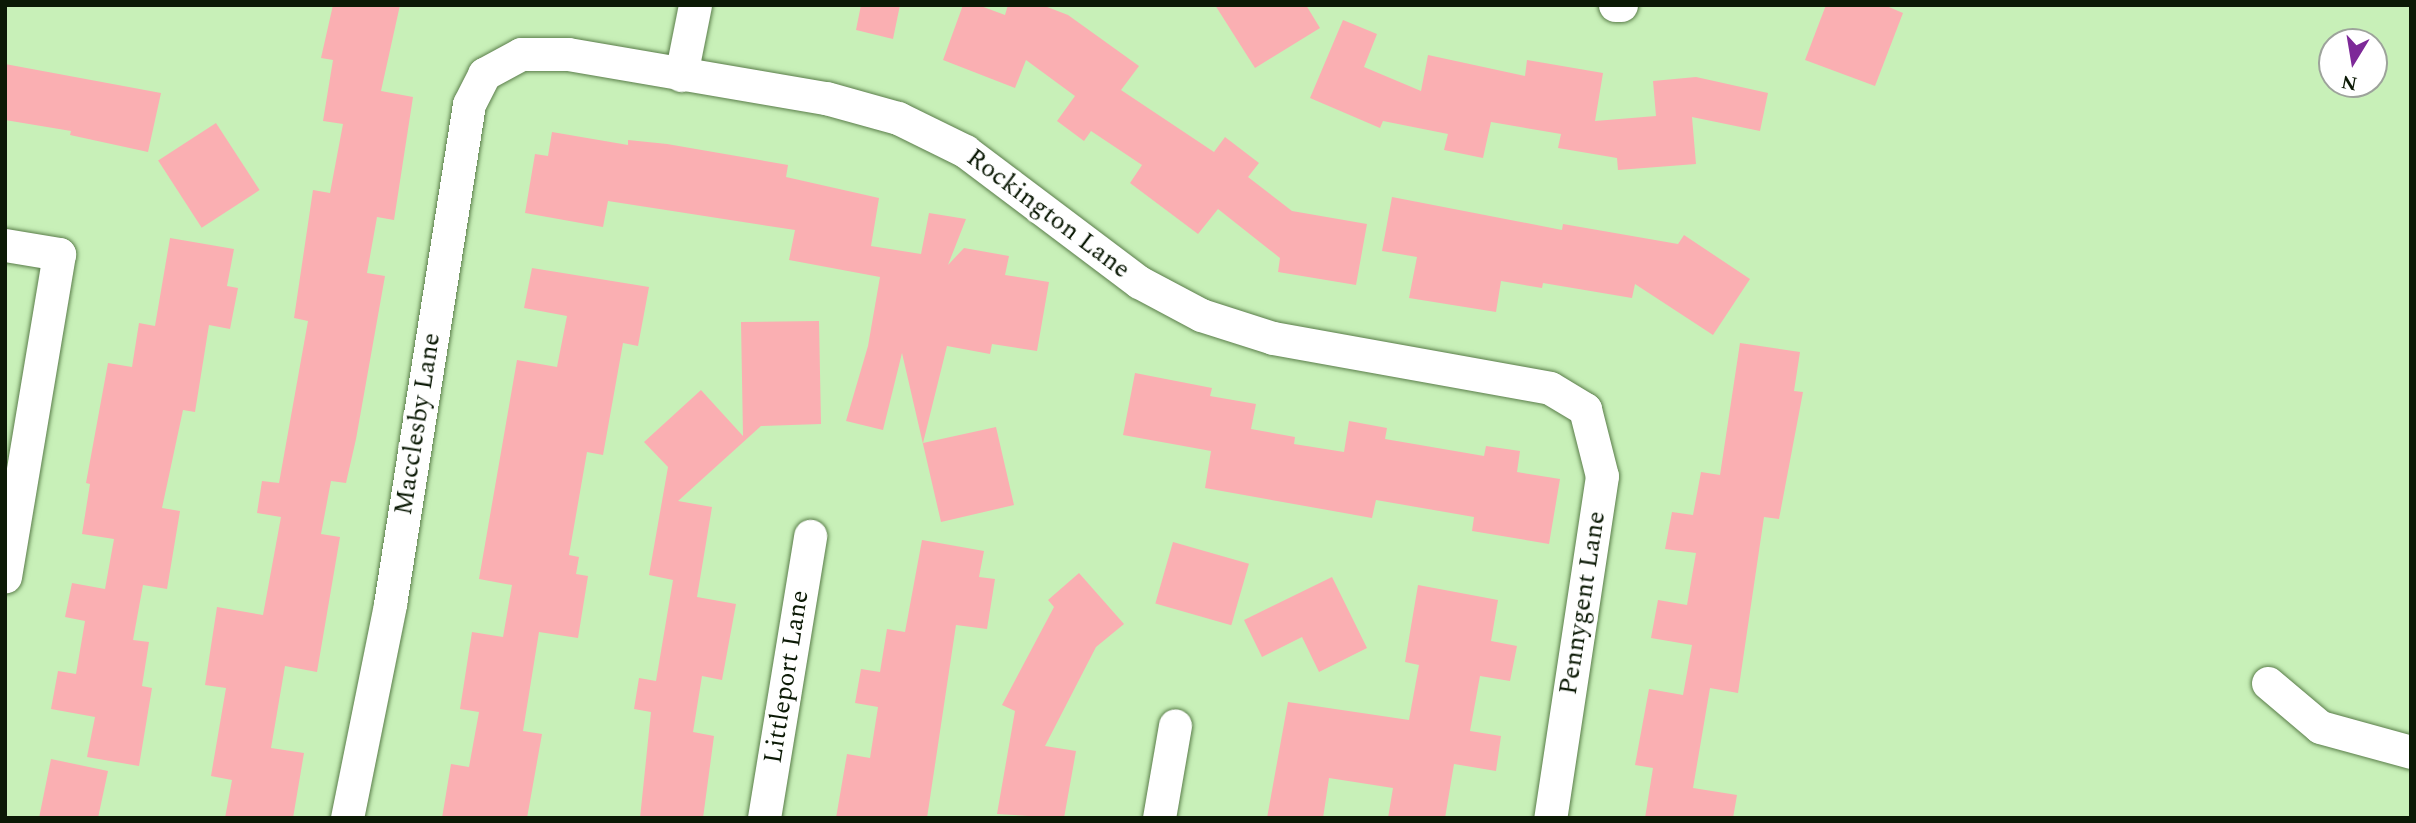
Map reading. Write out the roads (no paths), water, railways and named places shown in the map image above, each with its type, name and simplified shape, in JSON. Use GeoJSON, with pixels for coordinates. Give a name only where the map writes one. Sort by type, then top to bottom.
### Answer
{"type":"FeatureCollection","features":[{"type":"Feature","properties":{"kind":"street"},"geometry":{"type":"LineString","coordinates":[[681,75],[695,5]]}},
{"type":"Feature","properties":{"kind":"street"},"geometry":{"type":"LineString","coordinates":[[1615,5],[1621,5]]}},
{"type":"Feature","properties":{"kind":"street","name":"Rockington Lane"},"geometry":{"type":"LineString","coordinates":[[521,54],[568,54],[826,98],[933,132],[997,172],[1139,282],[1235,328],[1353,355],[1550,388],[1568,399]]}},
{"type":"Feature","properties":{"kind":"street","name":"Macclesby Lane"},"geometry":{"type":"LineString","coordinates":[[347,818],[390,604],[469,104],[484,74],[521,54]]}},
{"type":"Feature","properties":{"kind":"street"},"geometry":{"type":"LineString","coordinates":[[5,245],[60,254],[5,577]]}},
{"type":"Feature","properties":{"kind":"street","name":"Pennygent Lane"},"geometry":{"type":"LineString","coordinates":[[1550,818],[1602,476],[1585,409],[1568,399]]}},
{"type":"Feature","properties":{"kind":"street","name":"Littleport Lane"},"geometry":{"type":"LineString","coordinates":[[764,818],[810,536]]}},
{"type":"Feature","properties":{"kind":"street"},"geometry":{"type":"LineString","coordinates":[[2268,683],[2320,727],[2411,752]]}},
{"type":"Feature","properties":{"kind":"street"},"geometry":{"type":"LineString","coordinates":[[1159,818],[1175,725]]}}]}
